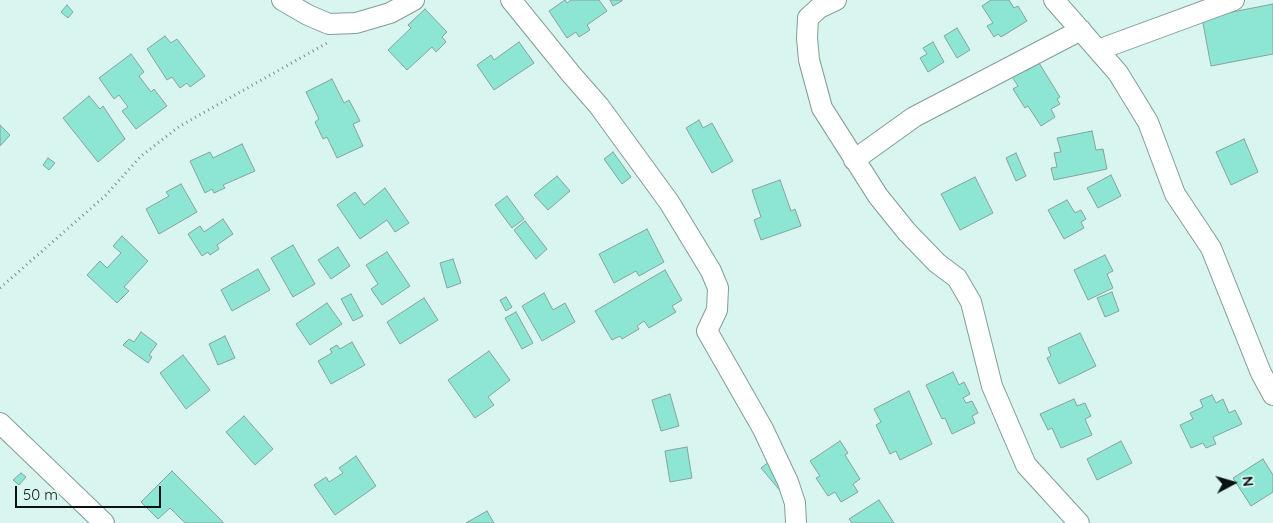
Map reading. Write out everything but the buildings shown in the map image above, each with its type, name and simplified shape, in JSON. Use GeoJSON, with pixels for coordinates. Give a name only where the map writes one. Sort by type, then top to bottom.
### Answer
{"type":"FeatureCollection","features":[{"type":"Feature","properties":{"kind":"street"},"geometry":{"type":"LineString","coordinates":[[282,0],[308,15],[329,24],[356,24],[390,13],[414,0]]}},
{"type":"Feature","properties":{"kind":"street"},"geometry":{"type":"LineString","coordinates":[[511,0],[570,74],[599,106],[669,202],[711,270],[718,288],[716,310],[707,331],[763,429],[788,482],[795,503],[796,523]]}},
{"type":"Feature","properties":{"kind":"street"},"geometry":{"type":"LineString","coordinates":[[836,0],[819,8],[808,18],[806,38],[813,82],[822,108],[854,160],[908,232],[937,263],[957,278],[971,302],[992,386],[1026,465],[1079,523]]}},
{"type":"Feature","properties":{"kind":"street"},"geometry":{"type":"LineString","coordinates":[[1054,0],[1118,73],[1148,122],[1175,194],[1211,248],[1262,373],[1273,395]]}},
{"type":"Feature","properties":{"kind":"street"},"geometry":{"type":"LineString","coordinates":[[1098,50],[1234,0]]}},
{"type":"Feature","properties":{"kind":"street"},"geometry":{"type":"LineString","coordinates":[[854,160],[914,118],[1081,30]]}},
{"type":"Feature","properties":{"kind":"street"},"geometry":{"type":"LineString","coordinates":[[0,423],[104,523]]}},
{"type":"Feature","properties":{"kind":"path"},"geometry":{"type":"LineString","coordinates":[[0,288],[105,196],[141,156],[180,126],[328,43],[356,24]]}}]}
